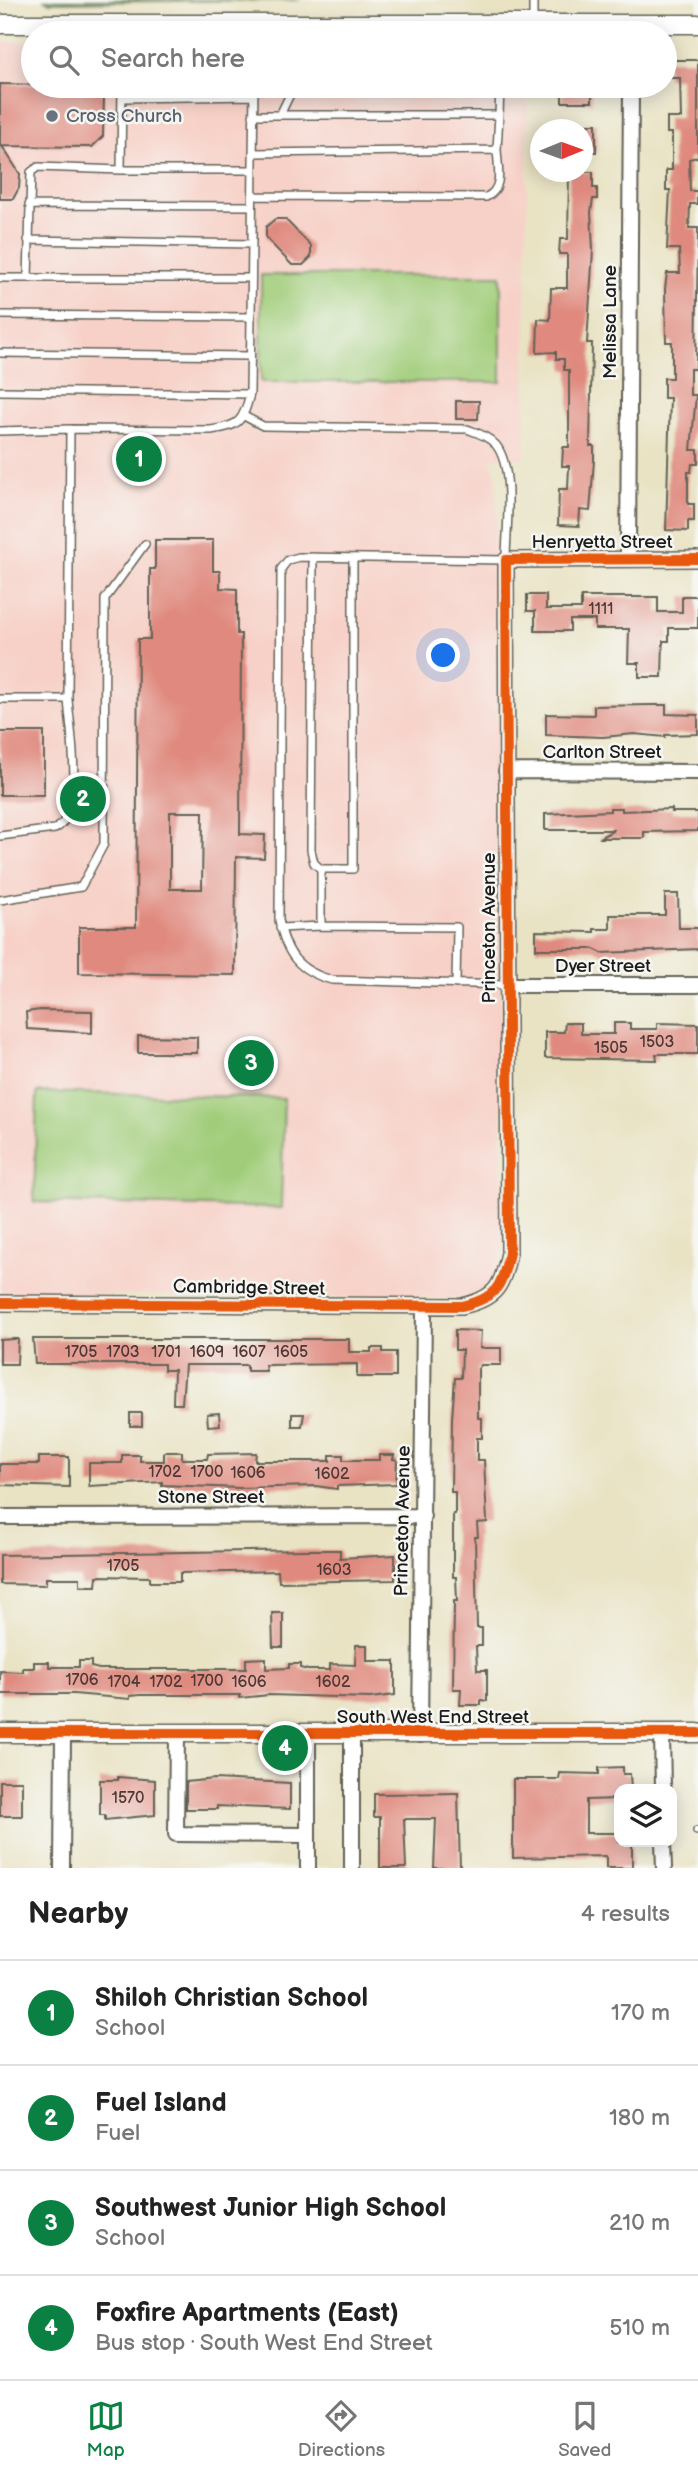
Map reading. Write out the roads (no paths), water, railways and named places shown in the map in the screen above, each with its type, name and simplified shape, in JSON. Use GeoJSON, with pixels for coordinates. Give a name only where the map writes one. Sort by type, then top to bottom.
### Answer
{"type":"FeatureCollection","features":[{"type":"Feature","properties":{"kind":"street"},"geometry":{"type":"LineString","coordinates":[[0,23],[21,24]]}},
{"type":"Feature","properties":{"kind":"street"},"geometry":{"type":"LineString","coordinates":[[677,26],[698,24]]}},
{"type":"Feature","properties":{"kind":"street","name":"Melissa Lane"},"geometry":{"type":"LineString","coordinates":[[628,559],[631,98]]}},
{"type":"Feature","properties":{"kind":"street","name":"Henryetta Street"},"geometry":{"type":"LineString","coordinates":[[506,560],[698,559]]}},
{"type":"Feature","properties":{"kind":"street","name":"Princeton Avenue"},"geometry":{"type":"LineString","coordinates":[[494,1294],[504,1276],[509,1253],[506,560]]}},
{"type":"Feature","properties":{"kind":"street","name":"Carlton Street"},"geometry":{"type":"LineString","coordinates":[[506,771],[698,772]]}},
{"type":"Feature","properties":{"kind":"street","name":"Dyer Street"},"geometry":{"type":"LineString","coordinates":[[507,985],[698,985]]}},
{"type":"Feature","properties":{"kind":"street","name":"Cambridge Street"},"geometry":{"type":"LineString","coordinates":[[0,1303],[424,1307],[461,1306],[480,1302],[494,1294]]}},
{"type":"Feature","properties":{"kind":"street","name":"Princeton Avenue"},"geometry":{"type":"LineString","coordinates":[[420,1735],[424,1307]]}},
{"type":"Feature","properties":{"kind":"street","name":"Stone Street"},"geometry":{"type":"LineString","coordinates":[[0,1517],[423,1516]]}},
{"type":"Feature","properties":{"kind":"street","name":"South West End Street"},"geometry":{"type":"LineString","coordinates":[[0,1733],[698,1734]]}},
{"type":"Feature","properties":{"kind":"street"},"geometry":{"type":"LineString","coordinates":[[62,1868],[63,1733]]}},
{"type":"Feature","properties":{"kind":"street"},"geometry":{"type":"LineString","coordinates":[[177,1734],[176,1834],[308,1835]]}},
{"type":"Feature","properties":{"kind":"street"},"geometry":{"type":"LineString","coordinates":[[308,1734],[308,1868]]}},
{"type":"Feature","properties":{"kind":"street"},"geometry":{"type":"LineString","coordinates":[[662,1734],[663,1784]]}},
{"type":"Feature","properties":{"kind":"street"},"geometry":{"type":"LineString","coordinates":[[352,1735],[352,1868]]}},
{"type":"Feature","properties":{"kind":"street"},"geometry":{"type":"LineString","coordinates":[[663,1847],[664,1868]]}},
{"type":"Feature","properties":{"kind":"lane"},"geometry":{"type":"LineString","coordinates":[[533,0],[533,21]]}},
{"type":"Feature","properties":{"kind":"lane"},"geometry":{"type":"LineString","coordinates":[[121,170],[122,98]]}},
{"type":"Feature","properties":{"kind":"lane"},"geometry":{"type":"LineString","coordinates":[[0,431],[211,430],[231,427],[244,416],[250,394],[254,98]]}},
{"type":"Feature","properties":{"kind":"lane"},"geometry":{"type":"LineString","coordinates":[[280,115],[288,98]]}},
{"type":"Feature","properties":{"kind":"lane"},"geometry":{"type":"LineString","coordinates":[[252,196],[486,197],[494,194],[498,187],[500,98]]}},
{"type":"Feature","properties":{"kind":"lane"},"geometry":{"type":"LineString","coordinates":[[253,115],[499,115]]}},
{"type":"Feature","properties":{"kind":"lane"},"geometry":{"type":"LineString","coordinates":[[253,153],[497,150]]}},
{"type":"Feature","properties":{"kind":"lane"},"geometry":{"type":"LineString","coordinates":[[28,278],[31,172],[38,167],[253,170]]}},
{"type":"Feature","properties":{"kind":"lane"},"geometry":{"type":"LineString","coordinates":[[29,205],[252,206]]}},
{"type":"Feature","properties":{"kind":"lane"},"geometry":{"type":"LineString","coordinates":[[29,240],[252,244]]}},
{"type":"Feature","properties":{"kind":"lane"},"geometry":{"type":"LineString","coordinates":[[0,278],[251,278]]}},
{"type":"Feature","properties":{"kind":"lane"},"geometry":{"type":"LineString","coordinates":[[0,315],[251,317]]}},
{"type":"Feature","properties":{"kind":"lane"},"geometry":{"type":"LineString","coordinates":[[0,353],[250,356]]}},
{"type":"Feature","properties":{"kind":"lane"},"geometry":{"type":"LineString","coordinates":[[0,391],[250,394]]}},
{"type":"Feature","properties":{"kind":"lane"},"geometry":{"type":"LineString","coordinates":[[244,416],[263,426],[467,429],[482,434],[495,444],[504,460],[506,560],[313,557],[289,560],[281,569],[280,928],[285,945],[296,964],[312,975],[332,980],[507,985]]}},
{"type":"Feature","properties":{"kind":"lane"},"geometry":{"type":"LineString","coordinates":[[0,836],[55,829],[62,825],[72,812],[74,790],[68,699],[70,429]]}},
{"type":"Feature","properties":{"kind":"lane"},"geometry":{"type":"LineString","coordinates":[[0,900],[81,887],[104,844],[105,598],[145,544]]}},
{"type":"Feature","properties":{"kind":"lane"},"geometry":{"type":"LineString","coordinates":[[313,557],[311,850],[314,863],[321,869],[353,869],[353,558]]}},
{"type":"Feature","properties":{"kind":"lane"},"geometry":{"type":"LineString","coordinates":[[0,699],[68,699]]}},
{"type":"Feature","properties":{"kind":"lane"},"geometry":{"type":"LineString","coordinates":[[321,869],[321,926]]}},
{"type":"Feature","properties":{"kind":"lane"},"geometry":{"type":"LineString","coordinates":[[280,928],[457,927],[456,984]]}},
{"type":"Feature","properties":{"kind":"place","name":"Cross Church"},"geometry":{"type":"Point","coordinates":[52,116]}},
{"type":"Feature","properties":{"kind":"place","name":"Shiloh Christian School"},"geometry":{"type":"Point","coordinates":[139,459]}},
{"type":"Feature","properties":{"kind":"place","name":"Fuel Island"},"geometry":{"type":"Point","coordinates":[83,799]}},
{"type":"Feature","properties":{"kind":"place","name":"Southwest Junior High School"},"geometry":{"type":"Point","coordinates":[251,1063]}},
{"type":"Feature","properties":{"kind":"place","name":"Foxfire Apartments (East)"},"geometry":{"type":"Point","coordinates":[285,1748]}}]}
